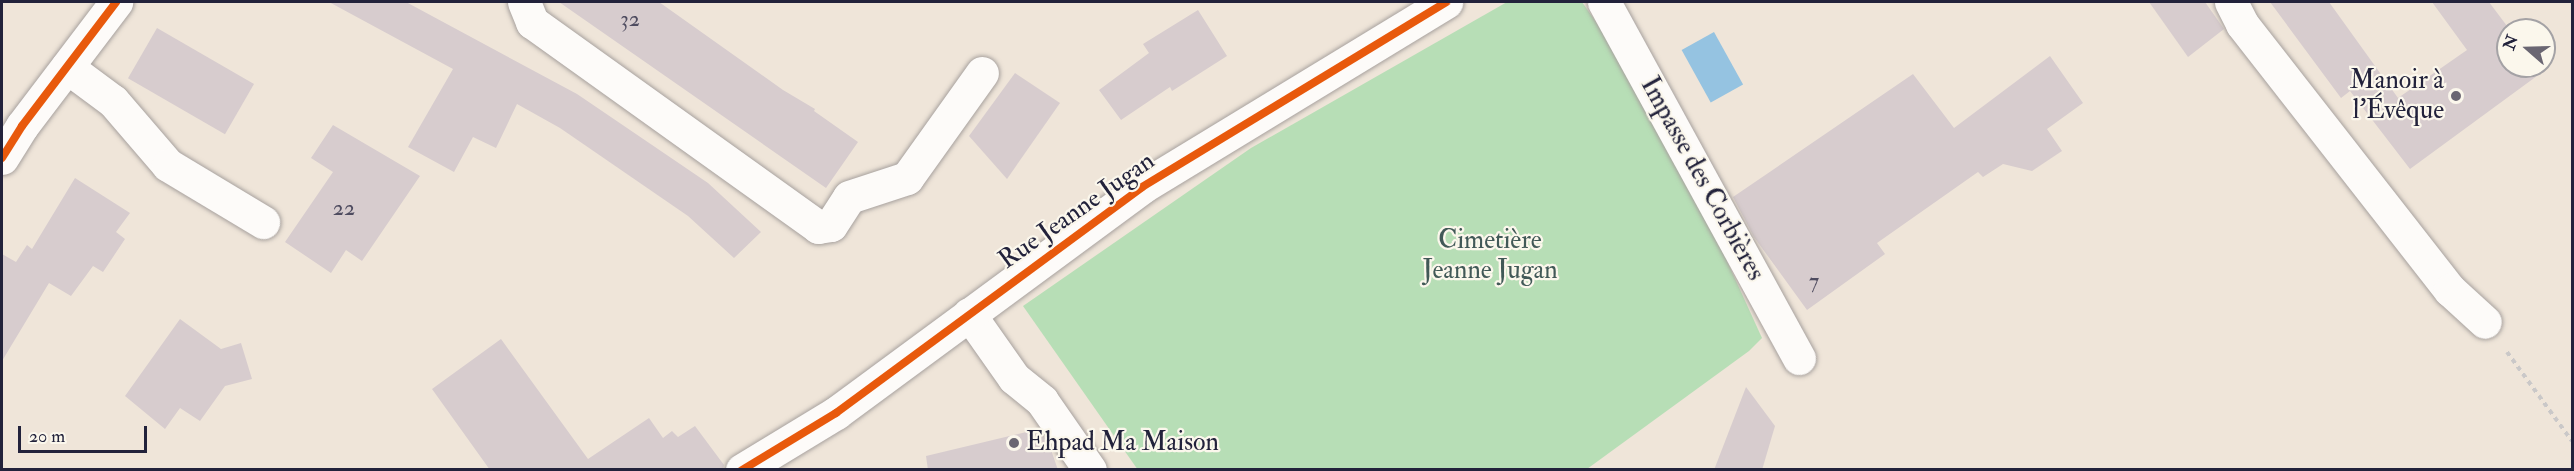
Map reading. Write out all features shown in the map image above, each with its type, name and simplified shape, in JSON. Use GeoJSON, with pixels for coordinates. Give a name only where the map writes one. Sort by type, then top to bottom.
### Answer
{"type":"FeatureCollection","features":[{"type":"Feature","properties":{"kind":"street"},"geometry":{"type":"LineString","coordinates":[[2,158],[22,126],[116,2]]}},
{"type":"Feature","properties":{"kind":"street"},"geometry":{"type":"LineString","coordinates":[[524,2],[532,22],[818,227],[831,225],[849,197],[907,178],[982,73]]}},
{"type":"Feature","properties":{"kind":"street","name":"Rue Jeanne Jugan"},"geometry":{"type":"LineString","coordinates":[[742,470],[836,413],[1142,187],[1446,2]]}},
{"type":"Feature","properties":{"kind":"street","name":"Impasse des Corbières"},"geometry":{"type":"LineString","coordinates":[[1604,2],[1799,358]]}},
{"type":"Feature","properties":{"kind":"street"},"geometry":{"type":"LineString","coordinates":[[2238,4],[2242,24],[2450,290],[2485,322]]}},
{"type":"Feature","properties":{"kind":"street"},"geometry":{"type":"LineString","coordinates":[[67,67],[113,101],[168,165],[263,222]]}},
{"type":"Feature","properties":{"kind":"street"},"geometry":{"type":"LineString","coordinates":[[969,314],[1014,378],[1042,401],[1090,470]]}},
{"type":"Feature","properties":{"kind":"path"},"geometry":{"type":"LineString","coordinates":[[2485,322],[2572,441]]}},
{"type":"Feature","properties":{"kind":"green space","name":"Cimetière Jeanne Jugan"},"geometry":{"type":"Polygon","coordinates":[[[1507,2],[1582,2],[1629,69],[1687,173],[1762,338],[1749,351],[1587,469],[1138,470],[1023,306],[1251,148],[1507,2]]]}},
{"type":"Feature","properties":{"kind":"water"},"geometry":{"type":"Polygon","coordinates":[[[1714,32],[1743,84],[1711,102],[1682,50],[1714,32]]]}},
{"type":"Feature","properties":{"kind":"building"},"geometry":{"type":"Polygon","coordinates":[[[329,2],[406,2],[577,94],[708,183],[761,232],[734,258],[688,216],[560,128],[517,104],[496,148],[473,137],[454,172],[408,147],[453,69],[329,2]]]}},
{"type":"Feature","properties":{"kind":"building"},"geometry":{"type":"Polygon","coordinates":[[[559,2],[659,2],[783,90],[815,109],[814,111],[858,142],[826,188],[559,2]]]}},
{"type":"Feature","properties":{"kind":"building"},"geometry":{"type":"Polygon","coordinates":[[[2149,2],[2205,2],[2224,29],[2188,57],[2149,2]]]}},
{"type":"Feature","properties":{"kind":"building"},"geometry":{"type":"Polygon","coordinates":[[[2270,2],[2329,2],[2398,98],[2467,50],[2432,2],[2489,2],[2501,18],[2496,18],[2496,78],[2534,78],[2410,169],[2350,91],[2341,98],[2270,2]]]}},
{"type":"Feature","properties":{"kind":"building"},"geometry":{"type":"Polygon","coordinates":[[[1198,10],[1227,56],[1172,91],[1170,87],[1121,120],[1099,90],[1149,53],[1143,44],[1198,10]]]}},
{"type":"Feature","properties":{"kind":"building"},"geometry":{"type":"Polygon","coordinates":[[[157,28],[254,84],[225,134],[128,78],[157,28]]]}},
{"type":"Feature","properties":{"kind":"building"},"geometry":{"type":"Polygon","coordinates":[[[2050,56],[2083,103],[2047,129],[2062,151],[2032,171],[2003,164],[1983,177],[1978,172],[1877,243],[1885,254],[1807,310],[1754,237],[1733,197],[1913,74],[1954,128],[2050,56]]]}},
{"type":"Feature","properties":{"kind":"building"},"geometry":{"type":"Polygon","coordinates":[[[1015,73],[1060,103],[1007,179],[969,136],[1015,73]]]}},
{"type":"Feature","properties":{"kind":"building"},"geometry":{"type":"Polygon","coordinates":[[[333,125],[420,176],[362,261],[346,250],[331,273],[285,242],[333,172],[311,158],[333,125]]]}},
{"type":"Feature","properties":{"kind":"building"},"geometry":{"type":"Polygon","coordinates":[[[75,178],[130,213],[116,232],[125,239],[103,272],[93,266],[71,296],[49,283],[2,361],[2,254],[16,262],[27,245],[32,249],[75,178]]]}},
{"type":"Feature","properties":{"kind":"building"},"geometry":{"type":"Polygon","coordinates":[[[180,319],[221,349],[241,343],[252,379],[225,386],[200,421],[180,408],[165,429],[125,396],[180,319]]]}},
{"type":"Feature","properties":{"kind":"building"},"geometry":{"type":"Polygon","coordinates":[[[501,339],[588,459],[649,418],[663,438],[672,431],[678,437],[695,426],[724,465],[723,470],[490,470],[432,389],[501,339]]]}},
{"type":"Feature","properties":{"kind":"building"},"geometry":{"type":"Polygon","coordinates":[[[1746,387],[1775,426],[1762,470],[1714,470],[1746,387]]]}},
{"type":"Feature","properties":{"kind":"building","name":"Ehpad Ma Maison"},"geometry":{"type":"Polygon","coordinates":[[[1039,429],[1049,444],[1058,470],[928,470],[926,456],[1039,429]]]}},
{"type":"Feature","properties":{"kind":"cycle path"},"geometry":{"type":"LineString","coordinates":[[2,158],[22,126],[116,2]]}},
{"type":"Feature","properties":{"kind":"cycle path"},"geometry":{"type":"LineString","coordinates":[[742,470],[836,413],[1142,187],[1446,2]]}},
{"type":"Feature","properties":{"kind":"place","name":"Manoir à l'Évêque"},"geometry":{"type":"Point","coordinates":[2456,96]}},
{"type":"Feature","properties":{"kind":"place","name":"Ehpad Ma Maison"},"geometry":{"type":"Point","coordinates":[1014,443]}}]}
